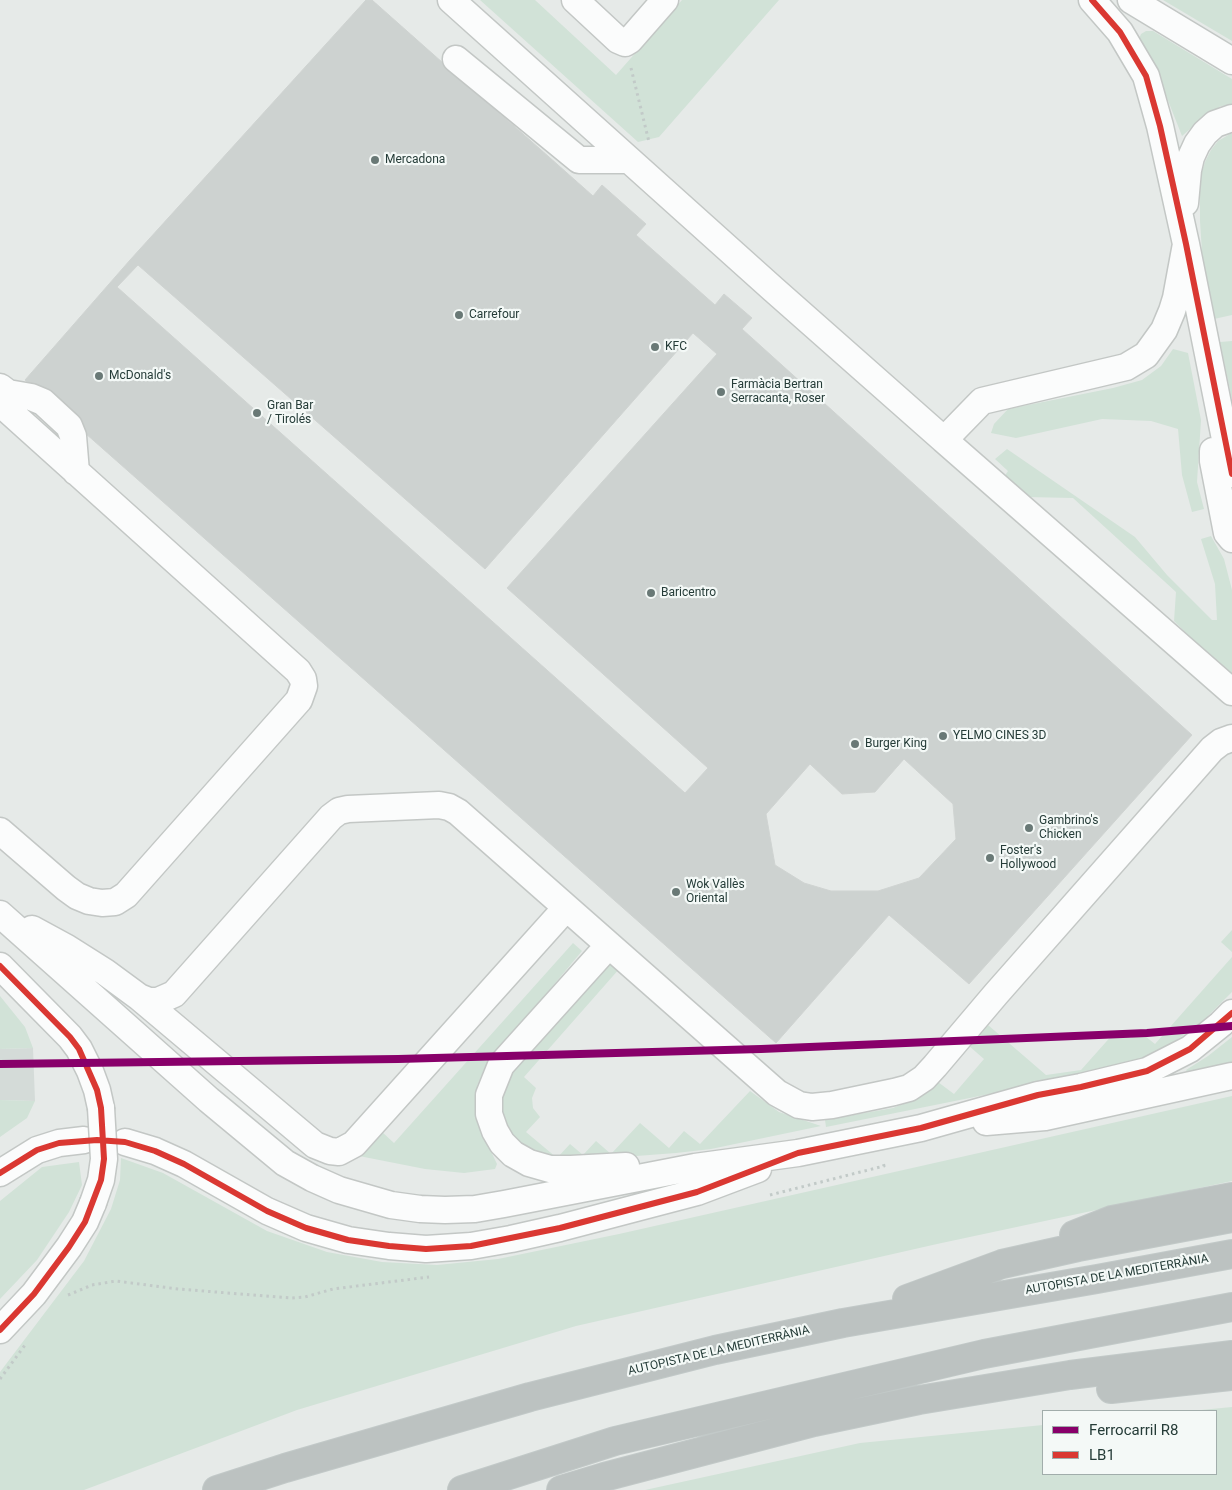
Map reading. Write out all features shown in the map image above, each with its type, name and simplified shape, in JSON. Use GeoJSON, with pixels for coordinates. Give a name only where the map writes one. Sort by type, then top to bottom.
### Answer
{"type":"FeatureCollection","features":[{"type":"Feature","properties":{"kind":"highway"},"geometry":{"type":"LineString","coordinates":[[842,1322],[1002,1264],[1112,1220],[1232,1197]]}},
{"type":"Feature","properties":{"kind":"highway"},"geometry":{"type":"LineString","coordinates":[[1002,1264],[1078,1247],[1232,1218]]}},
{"type":"Feature","properties":{"kind":"highway","name":"AUTOPISTA DE LA MEDITERRÀNIA"},"geometry":{"type":"LineString","coordinates":[[217,1490],[285,1468],[530,1397],[715,1350],[842,1322],[1232,1254]]}},
{"type":"Feature","properties":{"kind":"highway"},"geometry":{"type":"LineString","coordinates":[[462,1490],[615,1441],[984,1354],[1232,1307]]}},
{"type":"Feature","properties":{"kind":"highway"},"geometry":{"type":"LineString","coordinates":[[561,1490],[814,1422],[919,1400],[1061,1377],[1232,1355]]}},
{"type":"Feature","properties":{"kind":"highway"},"geometry":{"type":"LineString","coordinates":[[814,1422],[1232,1376]]}},
{"type":"Feature","properties":{"kind":"street"},"geometry":{"type":"LineString","coordinates":[[451,0],[944,440],[1232,692]]}},
{"type":"Feature","properties":{"kind":"street"},"geometry":{"type":"LineString","coordinates":[[575,0],[618,40],[625,43],[630,40],[665,0]]}},
{"type":"Feature","properties":{"kind":"street"},"geometry":{"type":"LineString","coordinates":[[1092,0],[1120,32],[1146,76],[1160,126],[1185,238],[1232,474]]}},
{"type":"Feature","properties":{"kind":"street"},"geometry":{"type":"LineString","coordinates":[[1131,0],[1232,61]]}},
{"type":"Feature","properties":{"kind":"street"},"geometry":{"type":"LineString","coordinates":[[456,59],[579,160],[629,160]]}},
{"type":"Feature","properties":{"kind":"street"},"geometry":{"type":"LineString","coordinates":[[944,440],[982,401],[1126,367],[1146,355],[1164,330],[1176,298],[1185,238],[1188,170],[1191,157],[1205,133],[1215,124],[1232,118]]}},
{"type":"Feature","properties":{"kind":"street"},"geometry":{"type":"LineString","coordinates":[[0,387],[8,393],[31,396],[43,402],[70,426],[73,436],[76,472]]}},
{"type":"Feature","properties":{"kind":"street"},"geometry":{"type":"LineString","coordinates":[[0,403],[298,671],[303,679],[304,686],[299,700],[126,895],[115,902],[89,901],[77,896],[0,831]]}},
{"type":"Feature","properties":{"kind":"street"},"geometry":{"type":"LineString","coordinates":[[1224,434],[1213,447],[1212,461],[1227,532],[1232,539]]}},
{"type":"Feature","properties":{"kind":"street"},"geometry":{"type":"LineString","coordinates":[[139,997],[149,1001],[158,1001],[174,994],[331,817],[339,811],[438,805],[449,807],[458,812],[777,1094],[799,1105],[812,1107],[832,1105],[894,1092],[908,1088],[924,1078],[1212,749],[1221,742],[1232,738]]}},
{"type":"Feature","properties":{"kind":"street"},"geometry":{"type":"LineString","coordinates":[[0,909],[105,972],[139,997],[315,1145],[330,1152],[339,1152],[354,1144],[566,908]]}},
{"type":"Feature","properties":{"kind":"street"},"geometry":{"type":"LineString","coordinates":[[0,914],[209,1100],[285,1163],[339,1190],[392,1205],[420,1209],[474,1209],[695,1167],[798,1154],[921,1128],[1038,1095],[1147,1071],[1190,1049],[1232,1013]]}},
{"type":"Feature","properties":{"kind":"street"},"geometry":{"type":"LineString","coordinates":[[609,945],[502,1065],[489,1095],[489,1114],[495,1131],[502,1143],[513,1154],[528,1163],[550,1168],[695,1167]]}},
{"type":"Feature","properties":{"kind":"street"},"geometry":{"type":"LineString","coordinates":[[0,966],[70,1037],[79,1049],[97,1090],[101,1108],[104,1159],[101,1180],[85,1222],[34,1294],[0,1330]]}},
{"type":"Feature","properties":{"kind":"street"},"geometry":{"type":"LineString","coordinates":[[921,1128],[1045,1117],[1232,1076]]}},
{"type":"Feature","properties":{"kind":"street"},"geometry":{"type":"LineString","coordinates":[[0,1173],[37,1150],[84,1140]]}},
{"type":"Feature","properties":{"kind":"street"},"geometry":{"type":"LineString","coordinates":[[125,1142],[155,1151],[184,1164],[267,1211],[306,1228],[348,1240],[426,1249],[471,1246],[560,1228],[696,1192],[798,1154]]}},
{"type":"Feature","properties":{"kind":"path"},"geometry":{"type":"LineString","coordinates":[[625,43],[650,143]]}},
{"type":"Feature","properties":{"kind":"shaded area"},"geometry":{"type":"Polygon","coordinates":[[[33,1048],[35,1101],[0,1100],[0,1049],[33,1048]]]}},
{"type":"Feature","properties":{"kind":"green space"},"geometry":{"type":"Polygon","coordinates":[[[480,0],[535,0],[616,75],[682,0],[779,0],[659,137],[638,142],[480,0]]]}},
{"type":"Feature","properties":{"kind":"green space"},"geometry":{"type":"Polygon","coordinates":[[[1163,0],[1232,0],[1232,41],[1227,38],[1163,0]]]}},
{"type":"Feature","properties":{"kind":"green space"},"geometry":{"type":"Polygon","coordinates":[[[1146,31],[1153,31],[1232,79],[1232,105],[1221,106],[1205,116],[1182,136],[1156,70],[1139,39],[1141,34],[1146,31]]]}},
{"type":"Feature","properties":{"kind":"green space"},"geometry":{"type":"Polygon","coordinates":[[[1232,134],[1232,315],[1214,319],[1203,268],[1200,178],[1211,150],[1218,141],[1232,134]]]}},
{"type":"Feature","properties":{"kind":"green space"},"geometry":{"type":"Polygon","coordinates":[[[1232,341],[1232,400],[1220,342],[1232,341]]]}},
{"type":"Feature","properties":{"kind":"green space"},"geometry":{"type":"Polygon","coordinates":[[[1173,349],[1188,353],[1201,420],[1197,482],[1204,509],[1192,512],[1182,475],[1178,429],[1151,421],[1102,419],[1016,438],[991,433],[994,424],[1008,409],[1113,388],[1142,380],[1161,366],[1173,349]]]}},
{"type":"Feature","properties":{"kind":"green space"},"geometry":{"type":"Polygon","coordinates":[[[1007,449],[1135,537],[1167,575],[1212,620],[1217,620],[1215,584],[1201,539],[1211,536],[1224,559],[1232,590],[1232,679],[1174,621],[1176,592],[1073,498],[1026,497],[1004,477],[1008,471],[995,459],[1007,449]]]}},
{"type":"Feature","properties":{"kind":"green space"},"geometry":{"type":"Polygon","coordinates":[[[1232,930],[1232,952],[1221,942],[1232,930]]]}},
{"type":"Feature","properties":{"kind":"green space"},"geometry":{"type":"Polygon","coordinates":[[[573,943],[582,951],[485,1067],[477,1086],[478,1124],[497,1164],[495,1169],[464,1173],[425,1169],[359,1156],[381,1131],[394,1143],[573,943]]]}},
{"type":"Feature","properties":{"kind":"green space"},"geometry":{"type":"Polygon","coordinates":[[[1232,957],[1232,992],[1200,1024],[1150,1058],[1123,1067],[826,1127],[825,1120],[893,1108],[913,1100],[928,1092],[938,1082],[954,1094],[984,1059],[969,1046],[988,1025],[1046,1075],[1081,1070],[1114,1033],[1119,1037],[1131,1038],[1140,1032],[1155,1044],[1232,957]]]}},
{"type":"Feature","properties":{"kind":"green space"},"geometry":{"type":"Polygon","coordinates":[[[610,959],[620,968],[524,1077],[536,1088],[532,1098],[533,1108],[540,1117],[526,1132],[557,1158],[570,1144],[583,1155],[596,1141],[611,1154],[640,1123],[669,1148],[684,1131],[700,1144],[750,1091],[779,1112],[821,1126],[711,1149],[623,1157],[557,1159],[527,1149],[513,1138],[501,1107],[501,1089],[505,1080],[610,959]]]}},
{"type":"Feature","properties":{"kind":"green space"},"geometry":{"type":"Polygon","coordinates":[[[0,996],[25,1027],[33,1048],[0,1049],[0,996]]]}},
{"type":"Feature","properties":{"kind":"green space"},"geometry":{"type":"Polygon","coordinates":[[[1232,1037],[1232,1063],[1217,1070],[1190,1077],[1186,1070],[1232,1037]]]}},
{"type":"Feature","properties":{"kind":"green space"},"geometry":{"type":"Polygon","coordinates":[[[1232,1096],[1232,1181],[937,1244],[576,1326],[297,1410],[84,1490],[0,1490],[0,1372],[84,1261],[111,1209],[120,1180],[121,1158],[163,1173],[267,1231],[327,1252],[382,1262],[437,1265],[498,1259],[619,1234],[1232,1096]]]}},
{"type":"Feature","properties":{"kind":"green space"},"geometry":{"type":"Polygon","coordinates":[[[0,1100],[35,1101],[27,1118],[0,1137],[0,1100]]]}},
{"type":"Feature","properties":{"kind":"green space"},"geometry":{"type":"Polygon","coordinates":[[[79,1162],[82,1185],[69,1212],[37,1260],[0,1299],[0,1201],[42,1167],[79,1162]]]}},
{"type":"Feature","properties":{"kind":"green space"},"geometry":{"type":"Polygon","coordinates":[[[1232,1407],[1232,1490],[645,1490],[860,1443],[1042,1425],[1042,1475],[1217,1475],[1217,1410],[1201,1410],[1232,1407]]]}},
{"type":"Feature","properties":{"kind":"building","name":"Baricentro"},"geometry":{"type":"Polygon","coordinates":[[[366,0],[372,0],[593,196],[602,185],[646,224],[636,235],[715,305],[724,294],[752,318],[742,329],[1192,735],[969,984],[889,915],[776,1043],[25,380],[130,260],[366,0]]]}},
{"type":"Feature","properties":{"kind":"building"},"geometry":{"type":"Polygon","coordinates":[[[138,265],[485,569],[693,333],[717,354],[507,588],[708,768],[685,793],[117,287],[138,265]]]}},
{"type":"Feature","properties":{"kind":"building"},"geometry":{"type":"Polygon","coordinates":[[[904,759],[953,804],[956,839],[919,878],[878,891],[831,891],[804,883],[775,865],[766,814],[810,764],[842,794],[875,792],[904,759]]]}},
{"type":"Feature","properties":{"kind":"rail line","name":"R8"},"geometry":{"type":"LineString","coordinates":[[0,1064],[398,1059],[761,1049],[1147,1033],[1232,1026]]}},
{"type":"Feature","properties":{"kind":"transit line","name":"LB1"},"geometry":{"type":"LineString","coordinates":[[1092,0],[1120,32],[1146,76],[1160,126],[1186,244],[1232,474]]}},
{"type":"Feature","properties":{"kind":"transit line","name":"LB1"},"geometry":{"type":"LineString","coordinates":[[0,966],[70,1037],[79,1049],[97,1090],[101,1108],[104,1159],[101,1180],[85,1222],[34,1294],[0,1330]]}},
{"type":"Feature","properties":{"kind":"transit line","name":"LB1"},"geometry":{"type":"LineString","coordinates":[[0,1173],[37,1150],[59,1143],[97,1140],[125,1142],[155,1151],[184,1164],[267,1211],[306,1228],[348,1240],[389,1246],[426,1249],[471,1246],[560,1228],[697,1192],[798,1153],[921,1128],[1038,1095],[1147,1071],[1190,1049],[1232,1013]]}},
{"type":"Feature","properties":{"kind":"place","name":"Mercadona"},"geometry":{"type":"Point","coordinates":[375,160]}},
{"type":"Feature","properties":{"kind":"place","name":"Carrefour"},"geometry":{"type":"Point","coordinates":[459,315]}},
{"type":"Feature","properties":{"kind":"place","name":"KFC"},"geometry":{"type":"Point","coordinates":[655,347]}},
{"type":"Feature","properties":{"kind":"place","name":"McDonald's"},"geometry":{"type":"Point","coordinates":[99,376]}},
{"type":"Feature","properties":{"kind":"place","name":"Farmàcia Bertran Serracanta, Roser"},"geometry":{"type":"Point","coordinates":[721,392]}},
{"type":"Feature","properties":{"kind":"place","name":"Gran Bar / Tirolés"},"geometry":{"type":"Point","coordinates":[257,413]}},
{"type":"Feature","properties":{"kind":"place","name":"Baricentro"},"geometry":{"type":"Point","coordinates":[651,593]}},
{"type":"Feature","properties":{"kind":"place","name":"YELMO CINES 3D"},"geometry":{"type":"Point","coordinates":[943,736]}},
{"type":"Feature","properties":{"kind":"place","name":"Burger King"},"geometry":{"type":"Point","coordinates":[855,744]}},
{"type":"Feature","properties":{"kind":"place","name":"Gambrino's Chicken"},"geometry":{"type":"Point","coordinates":[1029,828]}},
{"type":"Feature","properties":{"kind":"place","name":"Foster's Hollywood"},"geometry":{"type":"Point","coordinates":[990,858]}},
{"type":"Feature","properties":{"kind":"place","name":"Wok Vallès Oriental"},"geometry":{"type":"Point","coordinates":[676,892]}}]}
